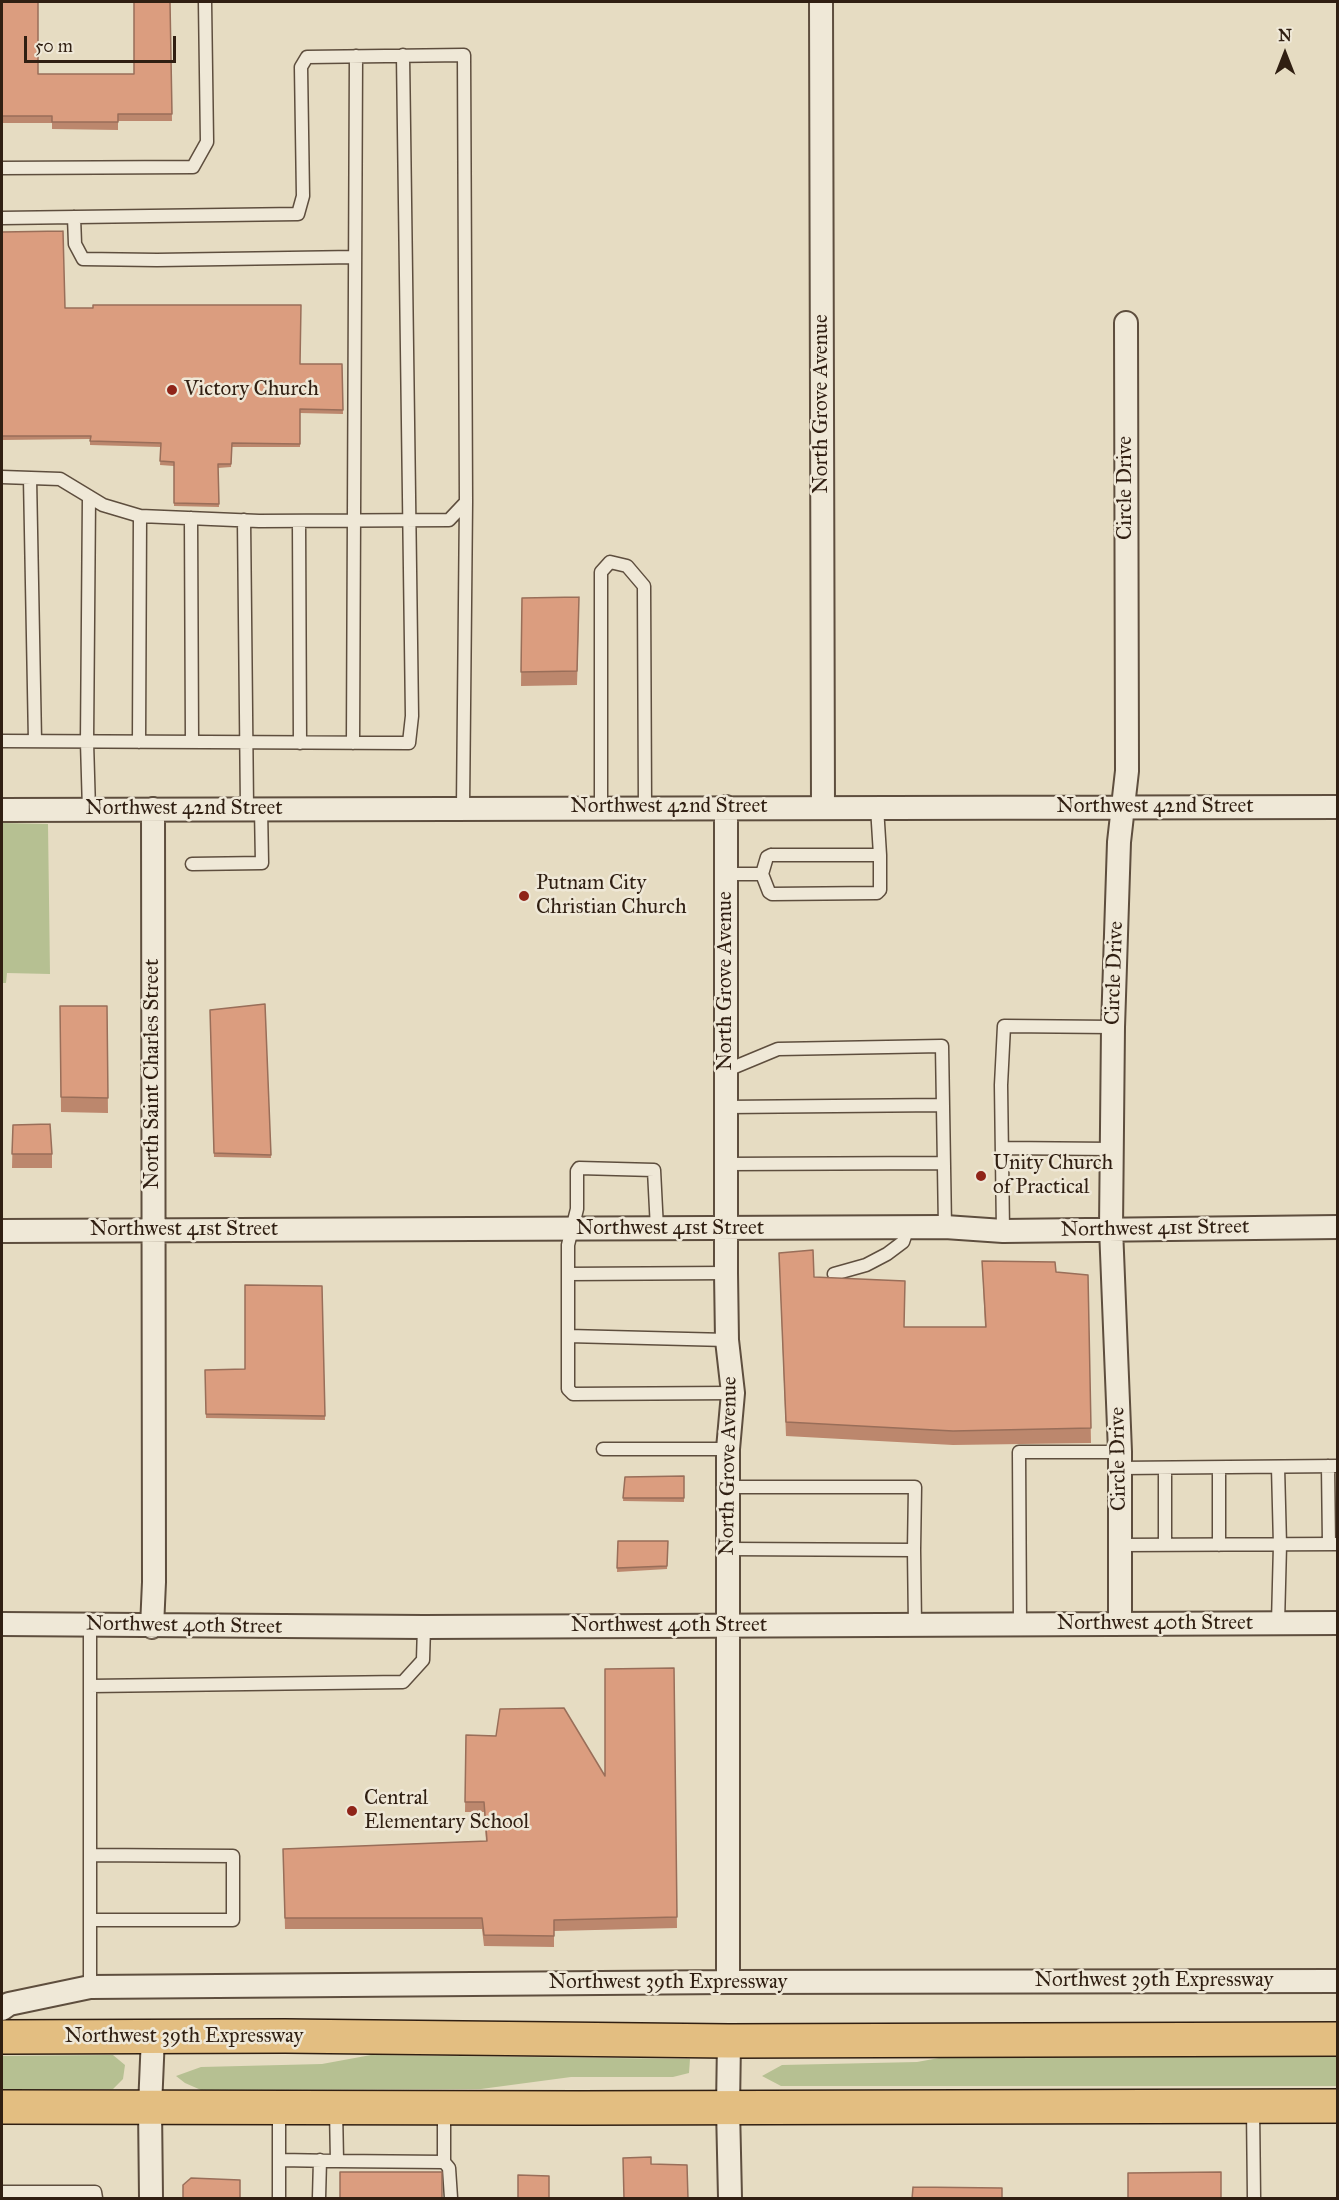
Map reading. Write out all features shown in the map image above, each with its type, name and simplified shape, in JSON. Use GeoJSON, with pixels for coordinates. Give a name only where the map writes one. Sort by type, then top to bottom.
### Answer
{"type":"FeatureCollection","features":[{"type":"Feature","properties":{"kind":"highway","name":"Northwest 39th Expressway"},"geometry":{"type":"LineString","coordinates":[[2,2037],[153,2036],[729,2041],[1338,2039]]}},
{"type":"Feature","properties":{"kind":"highway"},"geometry":{"type":"LineString","coordinates":[[2,2106],[279,2108],[1338,2106]]}},
{"type":"Feature","properties":{"kind":"street","name":"North Grove Avenue"},"geometry":{"type":"LineString","coordinates":[[821,2],[824,807]]}},
{"type":"Feature","properties":{"kind":"street","name":"Circle Drive"},"geometry":{"type":"LineString","coordinates":[[1120,1624],[1120,1460],[1111,1228],[1113,1027],[1119,842],[1127,771],[1126,323]]}},
{"type":"Feature","properties":{"kind":"street","name":"Northwest 42nd Street"},"geometry":{"type":"LineString","coordinates":[[2,810],[463,807],[1338,807]]}},
{"type":"Feature","properties":{"kind":"street","name":"North Grove Avenue"},"geometry":{"type":"LineString","coordinates":[[726,807],[726,1273],[727,1340],[733,1393],[728,1449],[728,1982]]}},
{"type":"Feature","properties":{"kind":"street","name":"North Saint Charles Street"},"geometry":{"type":"LineString","coordinates":[[152,1627],[154,1582],[153,809]]}},
{"type":"Feature","properties":{"kind":"street","name":"Northwest 41st Street"},"geometry":{"type":"LineString","coordinates":[[2,1231],[908,1227],[1003,1231],[1338,1227]]}},
{"type":"Feature","properties":{"kind":"street","name":"Northwest 40th Street"},"geometry":{"type":"LineString","coordinates":[[2,1624],[152,1627],[424,1627],[1338,1623]]}},
{"type":"Feature","properties":{"kind":"street","name":"Northwest 39th Expressway"},"geometry":{"type":"LineString","coordinates":[[2,2009],[9,2004],[90,1987],[728,1982],[1338,1981]]}},
{"type":"Feature","properties":{"kind":"street"},"geometry":{"type":"LineString","coordinates":[[151,2199],[150,2106],[153,2036]]}},
{"type":"Feature","properties":{"kind":"street"},"geometry":{"type":"LineString","coordinates":[[729,2041],[730,2199]]}},
{"type":"Feature","properties":{"kind":"lane"},"geometry":{"type":"LineString","coordinates":[[2,168],[193,167],[207,142],[205,2]]}},
{"type":"Feature","properties":{"kind":"lane"},"geometry":{"type":"LineString","coordinates":[[2,741],[410,743],[412,716],[403,55]]}},
{"type":"Feature","properties":{"kind":"lane"},"geometry":{"type":"LineString","coordinates":[[2,218],[298,214],[303,196],[301,68],[307,57],[464,55],[466,502],[463,807]]}},
{"type":"Feature","properties":{"kind":"lane"},"geometry":{"type":"LineString","coordinates":[[353,743],[356,56]]}},
{"type":"Feature","properties":{"kind":"lane"},"geometry":{"type":"LineString","coordinates":[[74,217],[75,244],[83,259],[355,257]]}},
{"type":"Feature","properties":{"kind":"lane"},"geometry":{"type":"LineString","coordinates":[[2,477],[60,479],[103,505],[140,516],[299,521],[449,520],[466,502]]}},
{"type":"Feature","properties":{"kind":"lane"},"geometry":{"type":"LineString","coordinates":[[30,478],[35,741]]}},
{"type":"Feature","properties":{"kind":"lane"},"geometry":{"type":"LineString","coordinates":[[89,496],[87,742],[89,810]]}},
{"type":"Feature","properties":{"kind":"lane"},"geometry":{"type":"LineString","coordinates":[[138,742],[140,516]]}},
{"type":"Feature","properties":{"kind":"lane"},"geometry":{"type":"LineString","coordinates":[[191,518],[192,742]]}},
{"type":"Feature","properties":{"kind":"lane"},"geometry":{"type":"LineString","coordinates":[[192,864],[262,863],[248,742],[244,520]]}},
{"type":"Feature","properties":{"kind":"lane"},"geometry":{"type":"LineString","coordinates":[[299,521],[300,743]]}},
{"type":"Feature","properties":{"kind":"lane"},"geometry":{"type":"LineString","coordinates":[[601,807],[601,572],[610,562],[627,566],[644,586],[645,807]]}},
{"type":"Feature","properties":{"kind":"lane"},"geometry":{"type":"LineString","coordinates":[[877,807],[880,855],[880,890],[877,893],[772,894],[762,874],[767,858],[771,855],[880,855]]}},
{"type":"Feature","properties":{"kind":"lane"},"geometry":{"type":"LineString","coordinates":[[726,874],[762,874]]}},
{"type":"Feature","properties":{"kind":"lane"},"geometry":{"type":"LineString","coordinates":[[1003,1231],[1001,1085],[1004,1026],[1113,1027]]}},
{"type":"Feature","properties":{"kind":"lane"},"geometry":{"type":"LineString","coordinates":[[725,1071],[778,1049],[942,1046],[945,1227]]}},
{"type":"Feature","properties":{"kind":"lane"},"geometry":{"type":"LineString","coordinates":[[726,1107],[943,1105]]}},
{"type":"Feature","properties":{"kind":"lane"},"geometry":{"type":"LineString","coordinates":[[1002,1148],[1112,1149]]}},
{"type":"Feature","properties":{"kind":"lane"},"geometry":{"type":"LineString","coordinates":[[726,1164],[944,1163]]}},
{"type":"Feature","properties":{"kind":"lane"},"geometry":{"type":"LineString","coordinates":[[657,1229],[654,1170],[579,1168],[577,1171],[577,1209],[568,1245],[568,1389],[573,1394],[733,1393]]}},
{"type":"Feature","properties":{"kind":"lane"},"geometry":{"type":"LineString","coordinates":[[834,1275],[866,1265],[887,1254],[903,1242],[908,1227]]}},
{"type":"Feature","properties":{"kind":"lane"},"geometry":{"type":"LineString","coordinates":[[568,1274],[726,1273]]}},
{"type":"Feature","properties":{"kind":"lane"},"geometry":{"type":"LineString","coordinates":[[568,1336],[727,1340]]}},
{"type":"Feature","properties":{"kind":"lane"},"geometry":{"type":"LineString","coordinates":[[603,1449],[728,1449]]}},
{"type":"Feature","properties":{"kind":"lane"},"geometry":{"type":"LineString","coordinates":[[1020,1624],[1019,1452],[1120,1460],[1165,1468],[1333,1466],[1333,1544],[1120,1545]]}},
{"type":"Feature","properties":{"kind":"lane"},"geometry":{"type":"LineString","coordinates":[[1278,1467],[1280,1545],[1278,1623]]}},
{"type":"Feature","properties":{"kind":"lane"},"geometry":{"type":"LineString","coordinates":[[1165,1468],[1165,1545]]}},
{"type":"Feature","properties":{"kind":"lane"},"geometry":{"type":"LineString","coordinates":[[1219,1468],[1219,1545]]}},
{"type":"Feature","properties":{"kind":"lane"},"geometry":{"type":"LineString","coordinates":[[728,1487],[915,1487],[915,1625]]}},
{"type":"Feature","properties":{"kind":"lane"},"geometry":{"type":"LineString","coordinates":[[728,1549],[914,1550]]}},
{"type":"Feature","properties":{"kind":"lane"},"geometry":{"type":"LineString","coordinates":[[90,1624],[90,1987]]}},
{"type":"Feature","properties":{"kind":"lane"},"geometry":{"type":"LineString","coordinates":[[90,1686],[403,1682],[423,1660],[424,1627]]}},
{"type":"Feature","properties":{"kind":"lane"},"geometry":{"type":"LineString","coordinates":[[90,1855],[233,1856],[233,1920],[90,1920]]}},
{"type":"Feature","properties":{"kind":"lane"},"geometry":{"type":"LineString","coordinates":[[1253,2106],[1254,2199]]}},
{"type":"Feature","properties":{"kind":"lane"},"geometry":{"type":"LineString","coordinates":[[279,2108],[279,2199]]}},
{"type":"Feature","properties":{"kind":"lane"},"geometry":{"type":"LineString","coordinates":[[336,2108],[337,2161]]}},
{"type":"Feature","properties":{"kind":"lane"},"geometry":{"type":"LineString","coordinates":[[444,2108],[444,2162],[449,2168],[452,2199]]}},
{"type":"Feature","properties":{"kind":"lane"},"geometry":{"type":"LineString","coordinates":[[280,2160],[444,2162]]}},
{"type":"Feature","properties":{"kind":"lane"},"geometry":{"type":"LineString","coordinates":[[319,2199],[320,2160]]}},
{"type":"Feature","properties":{"kind":"lane"},"geometry":{"type":"LineString","coordinates":[[2,2192],[95,2192],[96,2199]]}},
{"type":"Feature","properties":{"kind":"green space"},"geometry":{"type":"Polygon","coordinates":[[[2,823],[48,824],[50,974],[7,973],[6,983],[2,983],[2,823]]]}},
{"type":"Feature","properties":{"kind":"green space"},"geometry":{"type":"Polygon","coordinates":[[[1338,2053],[1337,2086],[781,2086],[762,2076],[782,2065],[917,2062],[961,2054],[1338,2053]]]}},
{"type":"Feature","properties":{"kind":"green space"},"geometry":{"type":"Polygon","coordinates":[[[113,2055],[125,2065],[123,2079],[113,2089],[2,2089],[2,2056],[113,2055]]]}},
{"type":"Feature","properties":{"kind":"green space"},"geometry":{"type":"Polygon","coordinates":[[[371,2055],[690,2059],[689,2073],[673,2077],[571,2077],[481,2089],[201,2090],[176,2076],[201,2067],[322,2064],[371,2055]]]}},
{"type":"Feature","properties":{"kind":"building"},"geometry":{"type":"Polygon","coordinates":[[[2,2],[38,2],[38,74],[134,74],[134,2],[170,2],[172,114],[118,114],[118,122],[52,122],[52,116],[2,116],[2,2]]]}},
{"type":"Feature","properties":{"kind":"building","name":"Victory Church"},"geometry":{"type":"Polygon","coordinates":[[[63,231],[65,308],[93,308],[93,305],[301,305],[300,364],[342,364],[343,410],[300,409],[300,444],[232,443],[231,464],[218,464],[219,504],[174,503],[174,462],[160,461],[161,443],[90,441],[91,436],[2,436],[2,232],[63,231]]]}},
{"type":"Feature","properties":{"kind":"building"},"geometry":{"type":"Polygon","coordinates":[[[579,597],[577,671],[521,672],[522,598],[579,597]]]}},
{"type":"Feature","properties":{"kind":"building"},"geometry":{"type":"Polygon","coordinates":[[[265,1004],[271,1155],[214,1153],[210,1010],[265,1004]]]}},
{"type":"Feature","properties":{"kind":"building"},"geometry":{"type":"Polygon","coordinates":[[[60,1006],[107,1006],[108,1098],[61,1097],[60,1006]]]}},
{"type":"Feature","properties":{"kind":"building"},"geometry":{"type":"Polygon","coordinates":[[[50,1124],[52,1154],[12,1154],[13,1125],[50,1124]]]}},
{"type":"Feature","properties":{"kind":"building"},"geometry":{"type":"Polygon","coordinates":[[[813,1250],[814,1277],[905,1281],[904,1327],[986,1327],[982,1261],[1055,1262],[1056,1272],[1088,1275],[1091,1428],[953,1431],[786,1422],[779,1253],[813,1250]]]}},
{"type":"Feature","properties":{"kind":"building"},"geometry":{"type":"Polygon","coordinates":[[[245,1285],[322,1286],[325,1416],[206,1414],[205,1370],[245,1369],[245,1285]]]}},
{"type":"Feature","properties":{"kind":"building"},"geometry":{"type":"Polygon","coordinates":[[[684,1476],[684,1498],[623,1498],[625,1477],[684,1476]]]}},
{"type":"Feature","properties":{"kind":"building"},"geometry":{"type":"Polygon","coordinates":[[[618,1541],[668,1541],[667,1566],[617,1568],[618,1541]]]}},
{"type":"Feature","properties":{"kind":"building"},"geometry":{"type":"Polygon","coordinates":[[[674,1668],[677,1917],[554,1920],[554,1936],[484,1935],[482,1918],[285,1918],[283,1849],[487,1841],[484,1802],[465,1802],[466,1735],[496,1736],[500,1709],[564,1708],[605,1776],[605,1669],[674,1668]]]}},
{"type":"Feature","properties":{"kind":"building"},"geometry":{"type":"Polygon","coordinates":[[[651,2157],[651,2164],[687,2165],[688,2199],[624,2199],[623,2158],[651,2157]]]}},
{"type":"Feature","properties":{"kind":"building"},"geometry":{"type":"Polygon","coordinates":[[[340,2172],[442,2172],[442,2199],[340,2199],[340,2172]]]}},
{"type":"Feature","properties":{"kind":"building"},"geometry":{"type":"Polygon","coordinates":[[[1221,2172],[1221,2199],[1128,2199],[1128,2173],[1221,2172]]]}},
{"type":"Feature","properties":{"kind":"building"},"geometry":{"type":"Polygon","coordinates":[[[518,2175],[549,2176],[549,2199],[518,2199],[518,2175]]]}},
{"type":"Feature","properties":{"kind":"building"},"geometry":{"type":"Polygon","coordinates":[[[191,2178],[240,2180],[240,2199],[183,2199],[183,2185],[191,2178]]]}},
{"type":"Feature","properties":{"kind":"building"},"geometry":{"type":"Polygon","coordinates":[[[913,2187],[1002,2188],[1002,2199],[912,2199],[913,2187]]]}},
{"type":"Feature","properties":{"kind":"place","name":"Victory Church"},"geometry":{"type":"Point","coordinates":[172,390]}},
{"type":"Feature","properties":{"kind":"place","name":"Putnam City Christian Church"},"geometry":{"type":"Point","coordinates":[524,896]}},
{"type":"Feature","properties":{"kind":"place","name":"Unity Church of Practical"},"geometry":{"type":"Point","coordinates":[981,1176]}},
{"type":"Feature","properties":{"kind":"place","name":"Central Elementary School"},"geometry":{"type":"Point","coordinates":[352,1811]}}]}
